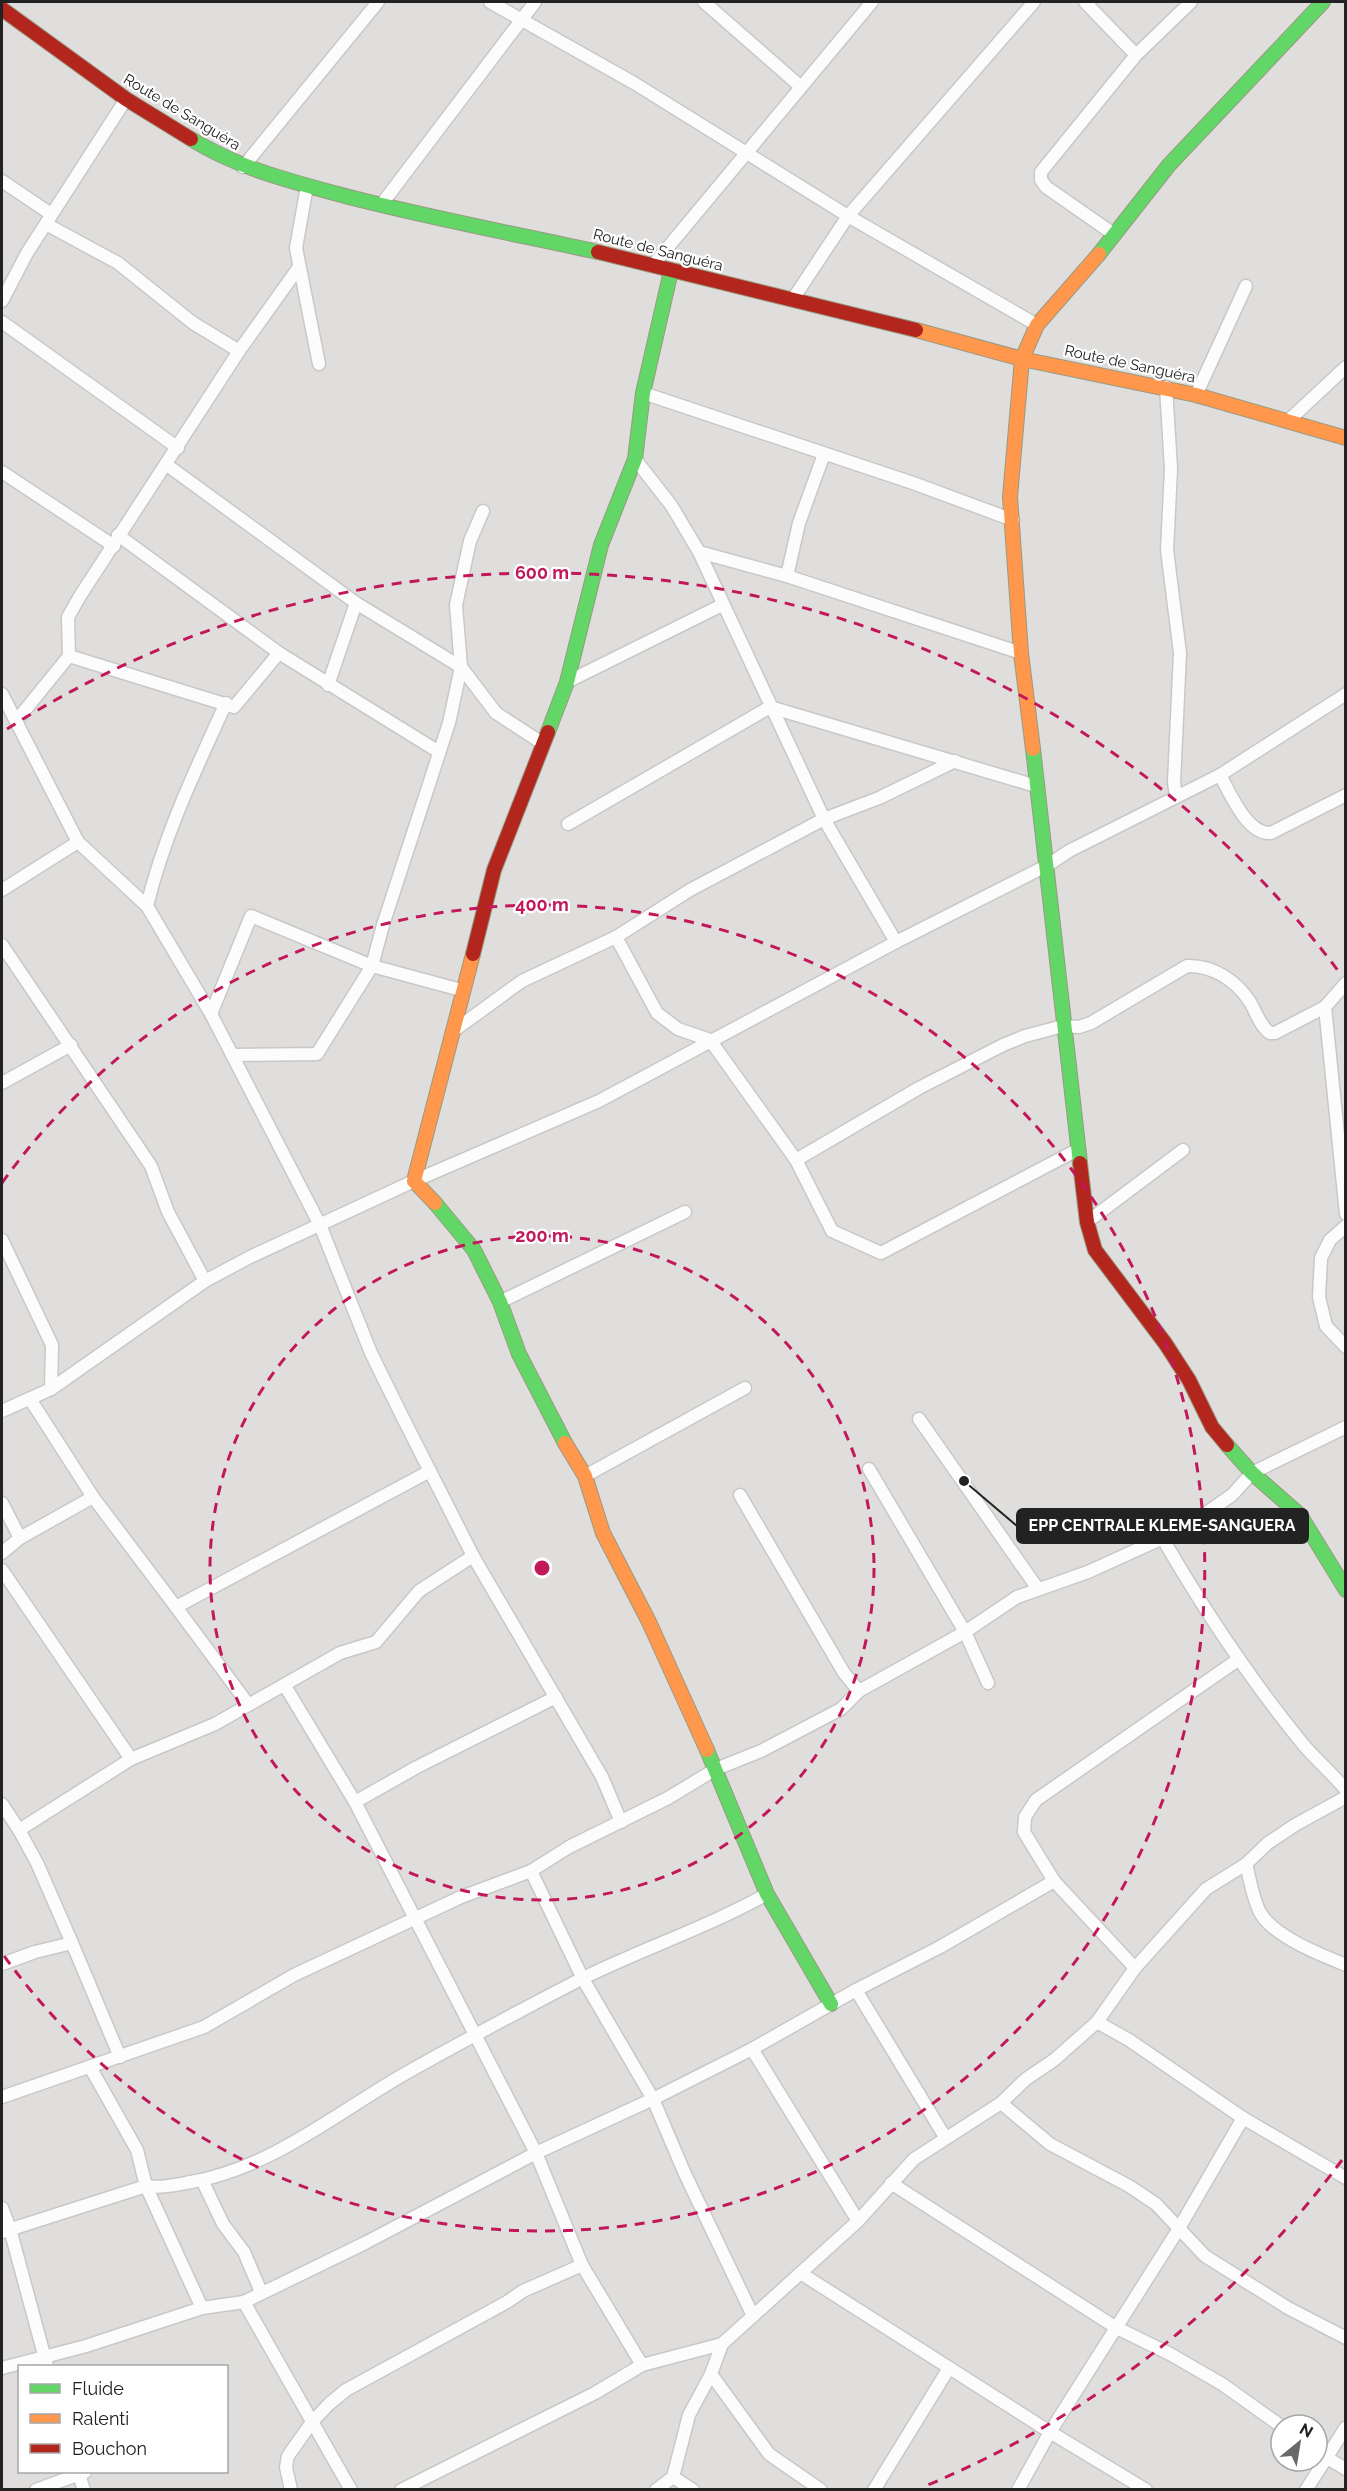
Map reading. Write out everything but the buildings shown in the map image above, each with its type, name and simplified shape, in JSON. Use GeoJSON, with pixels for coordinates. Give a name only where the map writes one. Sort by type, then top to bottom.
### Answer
{"type":"FeatureCollection","features":[{"type":"Feature","properties":{"kind":"street"},"geometry":{"type":"LineString","coordinates":[[243,166],[378,2]]}},
{"type":"Feature","properties":{"kind":"street"},"geometry":{"type":"LineString","coordinates":[[489,2],[634,83],[746,155],[1037,325]]}},
{"type":"Feature","properties":{"kind":"street"},"geometry":{"type":"LineString","coordinates":[[381,205],[536,2]]}},
{"type":"Feature","properties":{"kind":"street"},"geometry":{"type":"LineString","coordinates":[[704,2],[801,87]]}},
{"type":"Feature","properties":{"kind":"street"},"geometry":{"type":"LineString","coordinates":[[654,264],[872,2]]}},
{"type":"Feature","properties":{"kind":"street"},"geometry":{"type":"LineString","coordinates":[[793,299],[848,216],[1034,2]]}},
{"type":"Feature","properties":{"kind":"street"},"geometry":{"type":"LineString","coordinates":[[1085,2],[1136,55]]}},
{"type":"Feature","properties":{"kind":"street"},"geometry":{"type":"LineString","coordinates":[[1115,235],[1046,187],[1041,180],[1041,172],[1136,55],[1191,2]]}},
{"type":"Feature","properties":{"kind":"street"},"geometry":{"type":"LineString","coordinates":[[1323,2],[1169,165],[1115,235],[1037,325],[1022,359],[1010,497],[1021,652],[1036,786],[1048,865],[1063,1026],[1087,1222],[1095,1250],[1165,1343],[1189,1380],[1212,1427],[1252,1473],[1300,1515],[1316,1545],[1346,1590]]}},
{"type":"Feature","properties":{"kind":"street","name":"Route de Sanguéra"},"geometry":{"type":"LineString","coordinates":[[2,9],[126,99],[218,155],[243,166],[307,186],[381,205],[654,264],[670,271],[793,299],[1022,359],[1166,387],[1346,438]]}},
{"type":"Feature","properties":{"kind":"street"},"geometry":{"type":"LineString","coordinates":[[2,302],[48,219],[126,99]]}},
{"type":"Feature","properties":{"kind":"street"},"geometry":{"type":"LineString","coordinates":[[2,181],[48,219],[118,263],[194,323],[239,351]]}},
{"type":"Feature","properties":{"kind":"street"},"geometry":{"type":"LineString","coordinates":[[307,186],[296,248],[319,364]]}},
{"type":"Feature","properties":{"kind":"street"},"geometry":{"type":"LineString","coordinates":[[16,720],[69,656],[68,618],[239,351],[299,267]]}},
{"type":"Feature","properties":{"kind":"street"},"geometry":{"type":"LineString","coordinates":[[414,1181],[461,990],[494,870],[567,682],[602,545],[635,459],[643,393],[670,271]]}},
{"type":"Feature","properties":{"kind":"street"},"geometry":{"type":"LineString","coordinates":[[1196,395],[1246,286]]}},
{"type":"Feature","properties":{"kind":"street"},"geometry":{"type":"LineString","coordinates":[[2,322],[178,448]]}},
{"type":"Feature","properties":{"kind":"street"},"geometry":{"type":"LineString","coordinates":[[1289,420],[1346,367]]}},
{"type":"Feature","properties":{"kind":"street"},"geometry":{"type":"LineString","coordinates":[[1166,387],[1171,469],[1167,550],[1180,653],[1174,782],[1176,796]]}},
{"type":"Feature","properties":{"kind":"street"},"geometry":{"type":"LineString","coordinates":[[643,393],[723,417],[1013,520]]}},
{"type":"Feature","properties":{"kind":"street"},"geometry":{"type":"LineString","coordinates":[[787,576],[799,523],[824,454]]}},
{"type":"Feature","properties":{"kind":"street"},"geometry":{"type":"LineString","coordinates":[[635,459],[671,505],[699,552],[824,819],[896,942]]}},
{"type":"Feature","properties":{"kind":"street"},"geometry":{"type":"LineString","coordinates":[[168,465],[356,603],[461,667],[496,713],[542,743]]}},
{"type":"Feature","properties":{"kind":"street"},"geometry":{"type":"LineString","coordinates":[[2,472],[116,541],[328,685],[439,752]]}},
{"type":"Feature","properties":{"kind":"street"},"geometry":{"type":"LineString","coordinates":[[232,1054],[317,1054],[372,966],[449,723],[461,667],[456,605],[470,541],[483,511]]}},
{"type":"Feature","properties":{"kind":"street"},"geometry":{"type":"LineString","coordinates":[[699,552],[787,576],[1021,652]]}},
{"type":"Feature","properties":{"kind":"street"},"geometry":{"type":"LineString","coordinates":[[328,685],[356,603]]}},
{"type":"Feature","properties":{"kind":"street"},"geometry":{"type":"LineString","coordinates":[[567,682],[722,605]]}},
{"type":"Feature","properties":{"kind":"street"},"geometry":{"type":"LineString","coordinates":[[69,656],[234,707],[279,652]]}},
{"type":"Feature","properties":{"kind":"street"},"geometry":{"type":"LineString","coordinates":[[2,694],[78,842],[147,906],[211,1014],[320,1225],[371,1353],[473,1556],[602,1777],[621,1822]]}},
{"type":"Feature","properties":{"kind":"street"},"geometry":{"type":"LineString","coordinates":[[2,1411],[51,1389],[206,1281],[414,1181],[599,1101],[896,942],[1048,865],[1069,851],[1220,775],[1346,694]]}},
{"type":"Feature","properties":{"kind":"street"},"geometry":{"type":"LineString","coordinates":[[147,906],[154,876],[178,809],[226,703]]}},
{"type":"Feature","properties":{"kind":"street"},"geometry":{"type":"LineString","coordinates":[[568,824],[770,707],[1036,786]]}},
{"type":"Feature","properties":{"kind":"street"},"geometry":{"type":"LineString","coordinates":[[451,1033],[522,981],[616,937],[690,890],[824,819],[879,798],[955,761]]}},
{"type":"Feature","properties":{"kind":"street"},"geometry":{"type":"LineString","coordinates":[[1220,775],[1243,813],[1257,831],[1263,834],[1271,833],[1346,795]]}},
{"type":"Feature","properties":{"kind":"street"},"geometry":{"type":"LineString","coordinates":[[2,890],[78,842]]}},
{"type":"Feature","properties":{"kind":"street"},"geometry":{"type":"LineString","coordinates":[[211,1014],[251,916],[372,966],[461,990]]}},
{"type":"Feature","properties":{"kind":"street"},"geometry":{"type":"LineString","coordinates":[[616,937],[657,1013],[678,1029],[710,1040],[796,1160],[832,1231],[881,1253],[1079,1149]]}},
{"type":"Feature","properties":{"kind":"street"},"geometry":{"type":"LineString","coordinates":[[2,945],[151,1166],[168,1212],[206,1281]]}},
{"type":"Feature","properties":{"kind":"street"},"geometry":{"type":"LineString","coordinates":[[796,1160],[919,1088],[993,1050],[1025,1036],[1063,1026],[1079,1027],[1091,1023],[1187,966],[1204,966],[1217,971],[1248,999],[1270,1033],[1275,1033],[1325,1007],[1346,983]]}},
{"type":"Feature","properties":{"kind":"street"},"geometry":{"type":"LineString","coordinates":[[1325,1007],[1346,1214]]}},
{"type":"Feature","properties":{"kind":"street"},"geometry":{"type":"LineString","coordinates":[[2,1083],[71,1045]]}},
{"type":"Feature","properties":{"kind":"street"},"geometry":{"type":"LineString","coordinates":[[1087,1222],[1183,1150]]}},
{"type":"Feature","properties":{"kind":"street"},"geometry":{"type":"LineString","coordinates":[[414,1181],[464,1235],[500,1302],[519,1354],[552,1422],[585,1476],[603,1533],[649,1622],[716,1769],[724,1798],[767,1894],[831,2004]]}},
{"type":"Feature","properties":{"kind":"street"},"geometry":{"type":"LineString","coordinates":[[500,1302],[685,1212]]}},
{"type":"Feature","properties":{"kind":"street"},"geometry":{"type":"LineString","coordinates":[[1346,1226],[1330,1240],[1321,1257],[1319,1297],[1326,1326],[1346,1347]]}},
{"type":"Feature","properties":{"kind":"street"},"geometry":{"type":"LineString","coordinates":[[2,1240],[52,1345],[51,1389]]}},
{"type":"Feature","properties":{"kind":"street"},"geometry":{"type":"LineString","coordinates":[[585,1476],[745,1388]]}},
{"type":"Feature","properties":{"kind":"street"},"geometry":{"type":"LineString","coordinates":[[30,1399],[93,1497],[248,1704]]}},
{"type":"Feature","properties":{"kind":"street"},"geometry":{"type":"LineString","coordinates":[[920,1419],[1038,1589]]}},
{"type":"Feature","properties":{"kind":"street"},"geometry":{"type":"LineString","coordinates":[[2,2097],[215,2022],[294,1975],[461,1897],[531,1871],[569,1847],[621,1822],[716,1769],[761,1751],[841,1709],[860,1691],[965,1632],[1017,1597],[1088,1572],[1185,1528],[1232,1495],[1252,1473],[1346,1428]]}},
{"type":"Feature","properties":{"kind":"street"},"geometry":{"type":"LineString","coordinates":[[868,1470],[965,1632],[983,1665],[988,1683]]}},
{"type":"Feature","properties":{"kind":"street"},"geometry":{"type":"LineString","coordinates":[[176,1607],[430,1471]]}},
{"type":"Feature","properties":{"kind":"street"},"geometry":{"type":"LineString","coordinates":[[740,1495],[838,1663],[860,1691]]}},
{"type":"Feature","properties":{"kind":"street"},"geometry":{"type":"LineString","coordinates":[[2,1552],[20,1538],[93,1497]]}},
{"type":"Feature","properties":{"kind":"street"},"geometry":{"type":"LineString","coordinates":[[2,1503],[20,1538]]}},
{"type":"Feature","properties":{"kind":"street"},"geometry":{"type":"LineString","coordinates":[[1163,1539],[1204,1612],[1303,1745],[1327,1767],[1346,1790]]}},
{"type":"Feature","properties":{"kind":"street"},"geometry":{"type":"LineString","coordinates":[[19,1830],[130,1759],[215,1724],[340,1653],[376,1642],[419,1591],[473,1556]]}},
{"type":"Feature","properties":{"kind":"street"},"geometry":{"type":"LineString","coordinates":[[2,1570],[130,1759]]}},
{"type":"Feature","properties":{"kind":"street"},"geometry":{"type":"LineString","coordinates":[[1135,1968],[1054,1881],[1024,1832],[1025,1817],[1036,1800],[1239,1659]]}},
{"type":"Feature","properties":{"kind":"street"},"geometry":{"type":"LineString","coordinates":[[285,1686],[355,1802],[536,2153],[582,2265],[642,2365]]}},
{"type":"Feature","properties":{"kind":"street"},"geometry":{"type":"LineString","coordinates":[[355,1802],[417,1767],[556,1697]]}},
{"type":"Feature","properties":{"kind":"street"},"geometry":{"type":"LineString","coordinates":[[400,2490],[595,2393],[642,2365],[722,2344],[858,2221],[914,2159],[1000,2103],[1097,2022],[1135,1968],[1206,1889],[1246,1864],[1268,1843],[1346,1797]]}},
{"type":"Feature","properties":{"kind":"street"},"geometry":{"type":"LineString","coordinates":[[2,1804],[37,1863],[120,2057]]}},
{"type":"Feature","properties":{"kind":"street"},"geometry":{"type":"LineString","coordinates":[[1246,1864],[1260,1914],[1269,1924],[1283,1935],[1346,1965]]}},
{"type":"Feature","properties":{"kind":"street"},"geometry":{"type":"LineString","coordinates":[[531,1871],[582,1979],[653,2099],[685,2174],[753,2316]]}},
{"type":"Feature","properties":{"kind":"street"},"geometry":{"type":"LineString","coordinates":[[20,2365],[45,2361],[202,2308],[244,2302],[355,2248],[536,2153],[653,2099],[752,2049],[856,1990],[940,1947],[1054,1881]]}},
{"type":"Feature","properties":{"kind":"street"},"geometry":{"type":"LineString","coordinates":[[6,2230],[146,2186],[161,2188],[223,2176],[254,2164],[316,2132],[348,2107],[582,1979],[767,1894]]}},
{"type":"Feature","properties":{"kind":"street"},"geometry":{"type":"LineString","coordinates":[[2,1964],[35,1952],[72,1943]]}},
{"type":"Feature","properties":{"kind":"street"},"geometry":{"type":"LineString","coordinates":[[856,1990],[945,2137]]}},
{"type":"Feature","properties":{"kind":"street"},"geometry":{"type":"LineString","coordinates":[[1097,2022],[1129,2040],[1243,2118],[1346,2178]]}},
{"type":"Feature","properties":{"kind":"street"},"geometry":{"type":"LineString","coordinates":[[752,2049],[858,2221]]}},
{"type":"Feature","properties":{"kind":"street"},"geometry":{"type":"LineString","coordinates":[[90,2067],[137,2150],[146,2186],[202,2308]]}},
{"type":"Feature","properties":{"kind":"street"},"geometry":{"type":"LineString","coordinates":[[1000,2103],[1050,2144],[1156,2204],[1178,2230],[1205,2256],[1288,2308],[1346,2338]]}},
{"type":"Feature","properties":{"kind":"street"},"geometry":{"type":"LineString","coordinates":[[1018,2490],[1050,2432],[1178,2230],[1243,2118]]}},
{"type":"Feature","properties":{"kind":"street"},"geometry":{"type":"LineString","coordinates":[[202,2180],[223,2224],[244,2252],[261,2292]]}},
{"type":"Feature","properties":{"kind":"street"},"geometry":{"type":"LineString","coordinates":[[891,2183],[1115,2327],[1170,2354],[1221,2384],[1269,2418]]}},
{"type":"Feature","properties":{"kind":"street"},"geometry":{"type":"LineString","coordinates":[[2,2208],[6,2230],[45,2361]]}},
{"type":"Feature","properties":{"kind":"street"},"geometry":{"type":"LineString","coordinates":[[291,2490],[286,2467],[288,2456],[312,2422],[346,2390],[507,2302],[523,2290],[582,2265]]}},
{"type":"Feature","properties":{"kind":"street"},"geometry":{"type":"LineString","coordinates":[[802,2274],[1050,2432],[1146,2490]]}},
{"type":"Feature","properties":{"kind":"street"},"geometry":{"type":"LineString","coordinates":[[244,2302],[351,2490]]}},
{"type":"Feature","properties":{"kind":"street"},"geometry":{"type":"LineString","coordinates":[[656,2490],[672,2477],[688,2415],[711,2374],[722,2344]]}},
{"type":"Feature","properties":{"kind":"street"},"geometry":{"type":"LineString","coordinates":[[2,2368],[18,2365]]}},
{"type":"Feature","properties":{"kind":"street"},"geometry":{"type":"LineString","coordinates":[[874,2490],[949,2368]]}},
{"type":"Feature","properties":{"kind":"street"},"geometry":{"type":"LineString","coordinates":[[711,2374],[769,2454],[821,2490]]}},
{"type":"Feature","properties":{"kind":"street"},"geometry":{"type":"LineString","coordinates":[[1329,2446],[1346,2427]]}},
{"type":"Feature","properties":{"kind":"street"},"geometry":{"type":"LineString","coordinates":[[1329,2459],[1346,2469]]}},
{"type":"Feature","properties":{"kind":"street"},"geometry":{"type":"LineString","coordinates":[[36,2490],[78,2473]]}},
{"type":"Feature","properties":{"kind":"street"},"geometry":{"type":"LineString","coordinates":[[80,2473],[84,2490]]}},
{"type":"Feature","properties":{"kind":"street"},"geometry":{"type":"LineString","coordinates":[[1306,2490],[1313,2473]]}},
{"type":"Feature","properties":{"kind":"street"},"geometry":{"type":"LineString","coordinates":[[672,2477],[693,2490]]}},
{"type":"Feature","properties":{"kind":"shaded area"},"geometry":{"type":"Polygon","coordinates":[[[2,2],[1345,2],[1345,2489],[2,2490],[2,2]]]}},
{"type":"Feature","properties":{"kind":"traffic: fast"},"geometry":{"type":"LineString","coordinates":[[1099,254],[1169,165],[1323,2]]}},
{"type":"Feature","properties":{"kind":"traffic: fast"},"geometry":{"type":"LineString","coordinates":[[191,139],[228,159],[308,186],[411,212],[598,252]]}},
{"type":"Feature","properties":{"kind":"traffic: fast"},"geometry":{"type":"LineString","coordinates":[[548,732],[567,682],[601,545],[635,459],[643,393],[671,271]]}},
{"type":"Feature","properties":{"kind":"traffic: fast"},"geometry":{"type":"LineString","coordinates":[[1033,749],[1080,1163]]}},
{"type":"Feature","properties":{"kind":"traffic: fast"},"geometry":{"type":"LineString","coordinates":[[435,1203],[474,1250],[500,1302],[519,1354],[565,1443]]}},
{"type":"Feature","properties":{"kind":"traffic: fast"},"geometry":{"type":"LineString","coordinates":[[1227,1445],[1252,1473],[1300,1515],[1346,1590]]}},
{"type":"Feature","properties":{"kind":"traffic: fast"},"geometry":{"type":"LineString","coordinates":[[707,1750],[767,1894],[831,2004]]}},
{"type":"Feature","properties":{"kind":"traffic: slow"},"geometry":{"type":"LineString","coordinates":[[1033,749],[1021,653],[1010,497],[1022,359],[1037,325],[1099,254]]}},
{"type":"Feature","properties":{"kind":"traffic: slow"},"geometry":{"type":"LineString","coordinates":[[916,330],[1022,359],[1196,395],[1346,438]]}},
{"type":"Feature","properties":{"kind":"traffic: slow"},"geometry":{"type":"LineString","coordinates":[[435,1203],[414,1181],[473,954]]}},
{"type":"Feature","properties":{"kind":"traffic: slow"},"geometry":{"type":"LineString","coordinates":[[565,1443],[585,1476],[603,1533],[649,1622],[707,1750]]}},
{"type":"Feature","properties":{"kind":"traffic: jam"},"geometry":{"type":"LineString","coordinates":[[2,9],[126,99],[191,139]]}},
{"type":"Feature","properties":{"kind":"traffic: jam"},"geometry":{"type":"LineString","coordinates":[[598,252],[916,330]]}},
{"type":"Feature","properties":{"kind":"traffic: jam"},"geometry":{"type":"LineString","coordinates":[[473,954],[494,870],[548,732]]}},
{"type":"Feature","properties":{"kind":"traffic: jam"},"geometry":{"type":"LineString","coordinates":[[1080,1163],[1087,1222],[1095,1250],[1165,1343],[1189,1380],[1212,1427],[1227,1445]]}},
{"type":"Feature","properties":{"kind":"place","name":"EPP CENTRALE KLEME-SANGUERA"},"geometry":{"type":"Point","coordinates":[964,1481]}}]}
